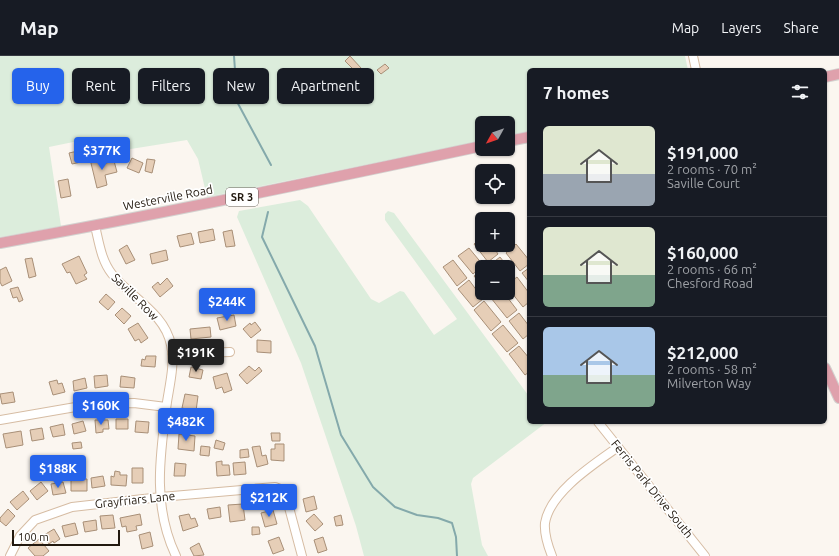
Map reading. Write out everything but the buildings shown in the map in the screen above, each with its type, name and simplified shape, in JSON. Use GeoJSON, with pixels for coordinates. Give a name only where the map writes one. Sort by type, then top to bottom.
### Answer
{"type":"FeatureCollection","features":[{"type":"Feature","properties":{"kind":"main road"},"geometry":{"type":"LineString","coordinates":[[827,77],[839,74]]}},
{"type":"Feature","properties":{"kind":"main road"},"geometry":{"type":"LineString","coordinates":[[515,139],[527,136]]}},
{"type":"Feature","properties":{"kind":"main road","name":"Westerville Road"},"geometry":{"type":"LineString","coordinates":[[0,243],[265,193],[475,148]]}},
{"type":"Feature","properties":{"kind":"main road"},"geometry":{"type":"LineString","coordinates":[[827,372],[839,398]]}},
{"type":"Feature","properties":{"kind":"street"},"geometry":{"type":"LineString","coordinates":[[693,56],[696,68]]}},
{"type":"Feature","properties":{"kind":"street","name":"Saville Row"},"geometry":{"type":"LineString","coordinates":[[95,226],[105,264],[120,283],[152,312],[164,326],[169,336],[172,365],[159,472],[160,497],[165,529],[176,556]]}},
{"type":"Feature","properties":{"kind":"street"},"geometry":{"type":"LineString","coordinates":[[172,354],[230,352]]}},
{"type":"Feature","properties":{"kind":"street"},"geometry":{"type":"LineString","coordinates":[[0,420],[93,404],[134,403],[166,407]]}},
{"type":"Feature","properties":{"kind":"street","name":"Ferris Park Drive South"},"geometry":{"type":"LineString","coordinates":[[600,424],[705,556]]}},
{"type":"Feature","properties":{"kind":"street"},"geometry":{"type":"LineString","coordinates":[[552,556],[546,542],[545,523],[550,506],[562,492],[579,477],[618,447]]}},
{"type":"Feature","properties":{"kind":"street","name":"Grayfriars Lane"},"geometry":{"type":"LineString","coordinates":[[10,556],[20,536],[35,520],[72,507],[160,497],[275,487],[280,489],[287,500],[302,556]]}},
{"type":"Feature","properties":{"kind":"green space"},"geometry":{"type":"Polygon","coordinates":[[[0,56],[685,56],[688,68],[527,68],[527,131],[515,134],[515,116],[475,116],[475,142],[207,197],[198,159],[187,140],[87,156],[83,140],[49,147],[61,226],[0,237],[0,56]]]}},
{"type":"Feature","properties":{"kind":"green space"},"geometry":{"type":"Polygon","coordinates":[[[300,200],[308,206],[371,299],[379,303],[400,291],[404,292],[434,335],[457,319],[385,220],[385,214],[388,211],[394,213],[527,394],[527,424],[544,424],[473,478],[471,484],[482,545],[488,556],[364,556],[356,526],[301,363],[237,217],[239,211],[300,200]]]}},
{"type":"Feature","properties":{"kind":"waterway"},"geometry":{"type":"LineString","coordinates":[[234,56],[235,98],[271,165]]}},
{"type":"Feature","properties":{"kind":"waterway"},"geometry":{"type":"LineString","coordinates":[[268,212],[262,237],[315,346],[341,435],[373,487],[395,507],[417,515],[438,518],[452,523],[456,537],[457,556]]}}]}
